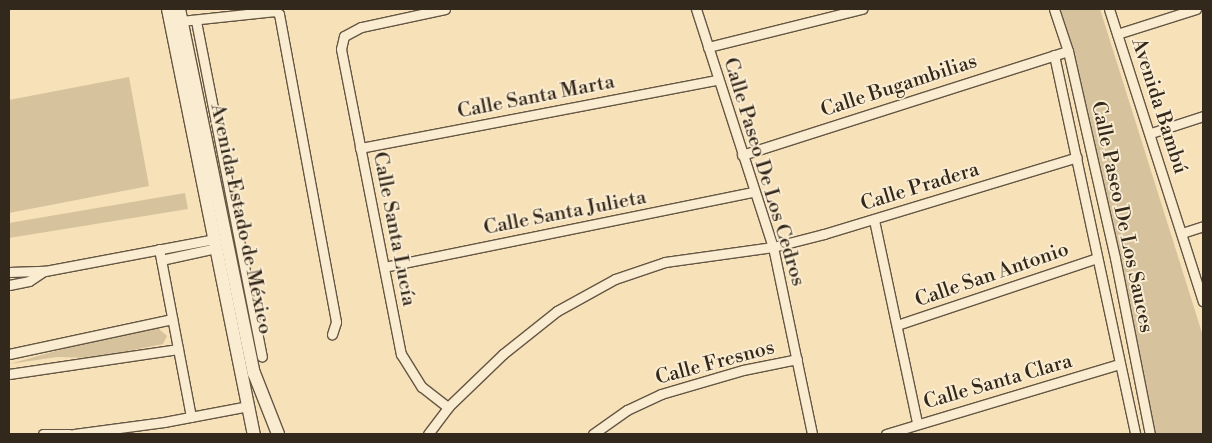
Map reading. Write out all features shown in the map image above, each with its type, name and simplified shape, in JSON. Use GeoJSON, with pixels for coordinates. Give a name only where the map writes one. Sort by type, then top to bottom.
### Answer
{"type":"FeatureCollection","features":[{"type":"Feature","properties":{"kind":"main road","name":"Avenida Estado de México"},"geometry":{"type":"LineString","coordinates":[[168,9],[254,434]]}},
{"type":"Feature","properties":{"kind":"main road","name":"Avenida Estado de México"},"geometry":{"type":"LineString","coordinates":[[180,15],[254,372],[278,434]]}},
{"type":"Feature","properties":{"kind":"street","name":"Calle Santa Lucía"},"geometry":{"type":"LineString","coordinates":[[445,9],[350,31],[342,41],[342,63],[405,364],[422,387],[448,406]]}},
{"type":"Feature","properties":{"kind":"street","name":"Calle Paseo De Los Cedros"},"geometry":{"type":"LineString","coordinates":[[696,9],[773,247],[812,434]]}},
{"type":"Feature","properties":{"kind":"street"},"geometry":{"type":"LineString","coordinates":[[708,47],[862,9]]}},
{"type":"Feature","properties":{"kind":"street","name":"Calle Paseo De Los Sauces"},"geometry":{"type":"LineString","coordinates":[[1054,9],[1068,51],[1115,258],[1150,434]]}},
{"type":"Feature","properties":{"kind":"street","name":"Avenida Bambú"},"geometry":{"type":"LineString","coordinates":[[1109,9],[1151,133],[1203,301]]}},
{"type":"Feature","properties":{"kind":"street"},"geometry":{"type":"LineString","coordinates":[[1117,34],[1196,9]]}},
{"type":"Feature","properties":{"kind":"street"},"geometry":{"type":"LineString","coordinates":[[180,15],[196,21],[276,11],[279,14],[336,322],[332,334]]}},
{"type":"Feature","properties":{"kind":"street"},"geometry":{"type":"LineString","coordinates":[[196,21],[262,357]]}},
{"type":"Feature","properties":{"kind":"street","name":"Calle Bugambilias"},"geometry":{"type":"LineString","coordinates":[[742,154],[1068,51]]}},
{"type":"Feature","properties":{"kind":"street","name":"Calle Paseo De Los Sauces"},"geometry":{"type":"LineString","coordinates":[[1054,55],[1135,434]]}},
{"type":"Feature","properties":{"kind":"street","name":"Calle Santa Marta"},"geometry":{"type":"LineString","coordinates":[[360,148],[718,80]]}},
{"type":"Feature","properties":{"kind":"street"},"geometry":{"type":"LineString","coordinates":[[1151,133],[1203,116]]}},
{"type":"Feature","properties":{"kind":"street","name":"Calle Pradera"},"geometry":{"type":"LineString","coordinates":[[428,434],[448,406],[503,354],[557,311],[597,288],[665,262],[773,247],[874,220],[1077,157]]}},
{"type":"Feature","properties":{"kind":"street","name":"Calle Santa Julieta"},"geometry":{"type":"LineString","coordinates":[[384,267],[754,192]]}},
{"type":"Feature","properties":{"kind":"street"},"geometry":{"type":"LineString","coordinates":[[874,220],[917,424]]}},
{"type":"Feature","properties":{"kind":"street"},"geometry":{"type":"LineString","coordinates":[[1182,233],[1203,226]]}},
{"type":"Feature","properties":{"kind":"street"},"geometry":{"type":"LineString","coordinates":[[9,272],[45,271],[159,249],[215,243]]}},
{"type":"Feature","properties":{"kind":"street"},"geometry":{"type":"LineString","coordinates":[[161,260],[215,243]]}},
{"type":"Feature","properties":{"kind":"street"},"geometry":{"type":"LineString","coordinates":[[159,249],[191,417]]}},
{"type":"Feature","properties":{"kind":"street","name":"Calle San Antonio"},"geometry":{"type":"LineString","coordinates":[[897,325],[1097,258]]}},
{"type":"Feature","properties":{"kind":"street"},"geometry":{"type":"LineString","coordinates":[[9,285],[29,281],[45,271]]}},
{"type":"Feature","properties":{"kind":"street"},"geometry":{"type":"LineString","coordinates":[[9,354],[172,319]]}},
{"type":"Feature","properties":{"kind":"street"},"geometry":{"type":"LineString","coordinates":[[9,374],[178,349]]}},
{"type":"Feature","properties":{"kind":"street","name":"Calle Fresnos"},"geometry":{"type":"LineString","coordinates":[[593,434],[627,410],[661,394],[744,370],[797,359]]}},
{"type":"Feature","properties":{"kind":"street","name":"Calle Santa Clara"},"geometry":{"type":"LineString","coordinates":[[886,434],[1120,364]]}},
{"type":"Feature","properties":{"kind":"street"},"geometry":{"type":"LineString","coordinates":[[74,434],[191,417],[248,406]]}},
{"type":"Feature","properties":{"kind":"street"},"geometry":{"type":"LineString","coordinates":[[43,434],[69,434]]}},
{"type":"Feature","properties":{"kind":"shaded area"},"geometry":{"type":"Polygon","coordinates":[[[1057,9],[1100,9],[1203,336],[1203,434],[1153,434],[1057,9]]]}},
{"type":"Feature","properties":{"kind":"shaded area"},"geometry":{"type":"Polygon","coordinates":[[[129,77],[149,186],[9,213],[9,100],[129,77]]]}},
{"type":"Feature","properties":{"kind":"shaded area"},"geometry":{"type":"Polygon","coordinates":[[[185,193],[188,209],[9,238],[9,223],[185,193]]]}},
{"type":"Feature","properties":{"kind":"shaded area"},"geometry":{"type":"Polygon","coordinates":[[[158,328],[167,336],[163,344],[93,358],[57,357],[9,364],[92,341],[158,328]]]}}]}
